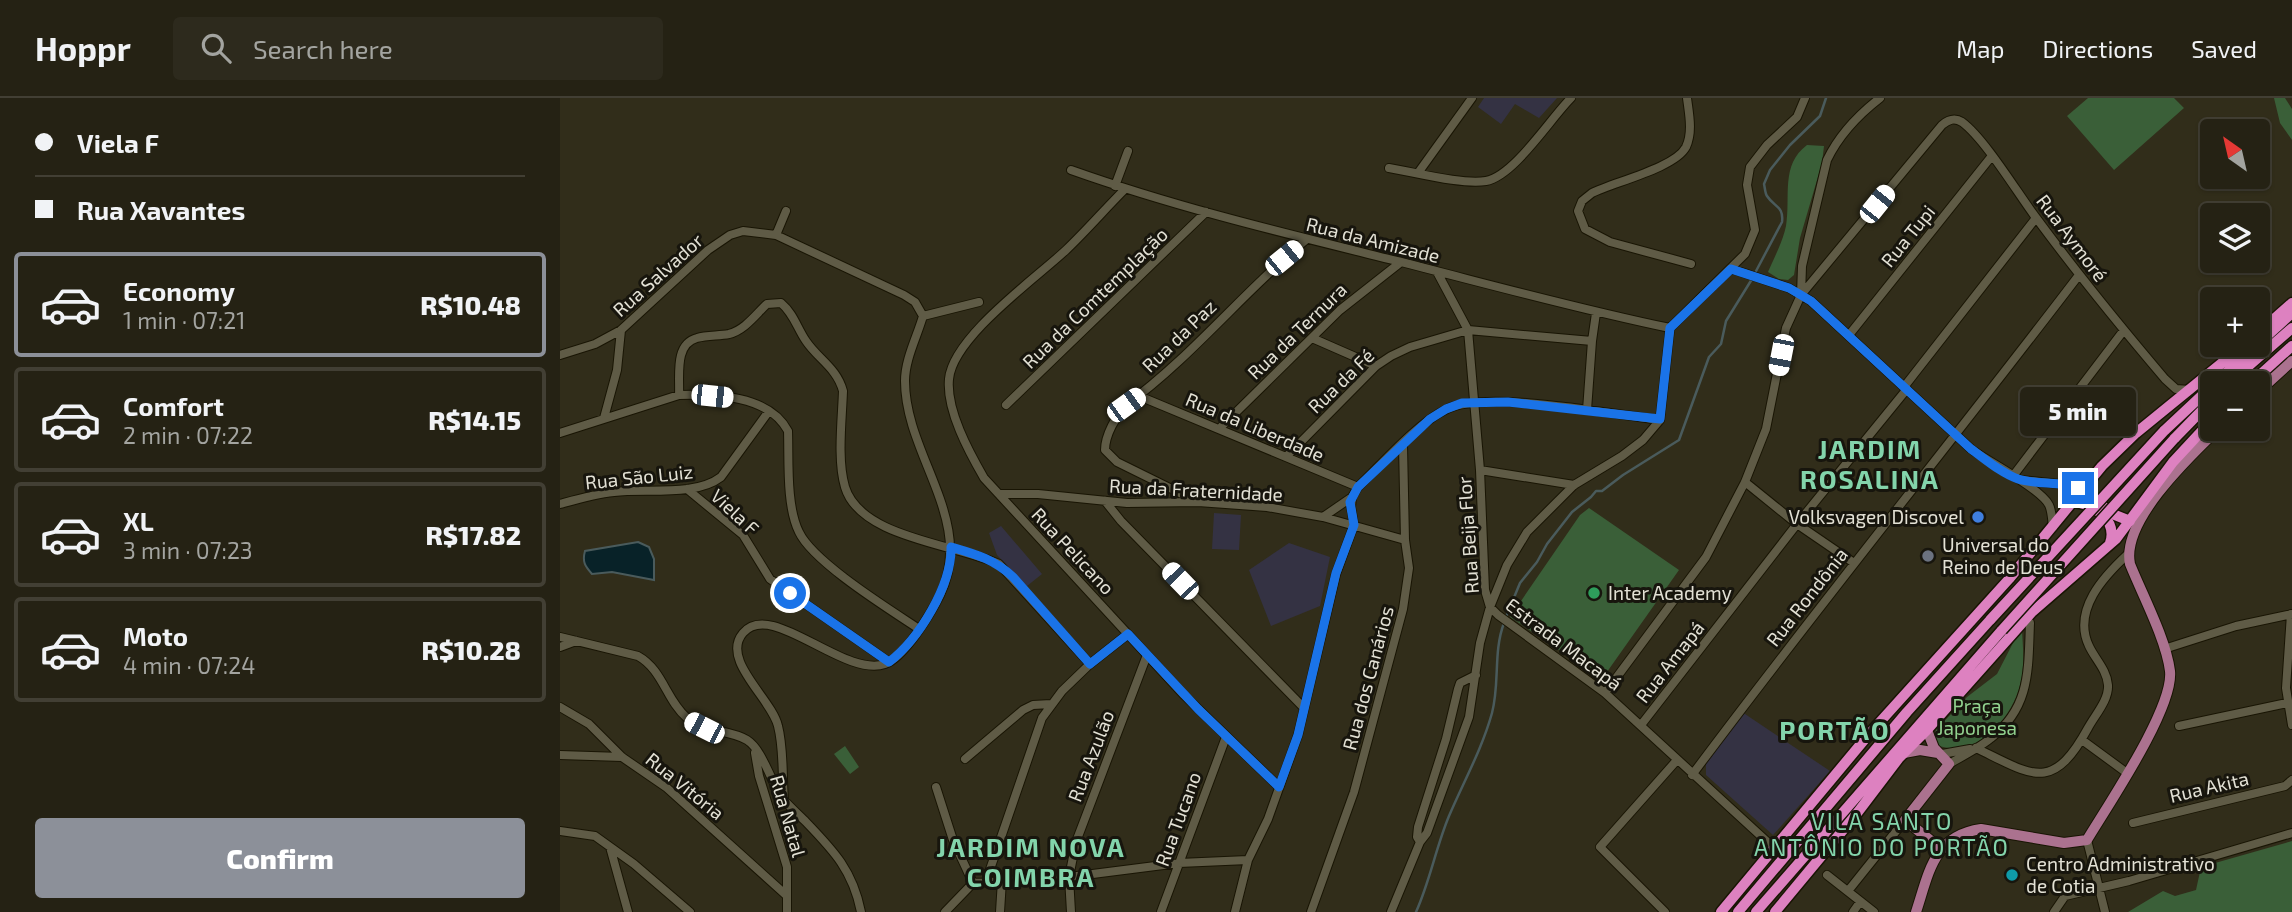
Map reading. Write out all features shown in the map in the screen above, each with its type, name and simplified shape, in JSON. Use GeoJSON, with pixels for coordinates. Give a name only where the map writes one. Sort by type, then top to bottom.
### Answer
{"type":"FeatureCollection","features":[{"type":"Feature","properties":{"kind":"highway"},"geometry":{"type":"LineString","coordinates":[[2270,322],[2292,303]]}},
{"type":"Feature","properties":{"kind":"highway"},"geometry":{"type":"LineString","coordinates":[[2229,371],[2292,313]]}},
{"type":"Feature","properties":{"kind":"highway"},"geometry":{"type":"LineString","coordinates":[[2243,371],[2292,328]]}},
{"type":"Feature","properties":{"kind":"highway"},"geometry":{"type":"LineString","coordinates":[[2264,371],[2292,346]]}},
{"type":"Feature","properties":{"kind":"highway"},"geometry":{"type":"LineString","coordinates":[[1721,912],[1893,707],[2009,579],[2091,479],[2122,446],[2230,357]]}},
{"type":"Feature","properties":{"kind":"highway"},"geometry":{"type":"LineString","coordinates":[[1738,912],[1906,712],[2164,431],[2200,398]]}},
{"type":"Feature","properties":{"kind":"highway"},"geometry":{"type":"LineString","coordinates":[[1756,912],[2002,630],[2200,412]]}},
{"type":"Feature","properties":{"kind":"highway"},"geometry":{"type":"LineString","coordinates":[[1775,912],[1904,753],[2031,618],[2109,545],[2173,462],[2200,433]]}},
{"type":"Feature","properties":{"kind":"highway"},"geometry":{"type":"LineString","coordinates":[[2091,479],[2094,499]]}},
{"type":"Feature","properties":{"kind":"highway"},"geometry":{"type":"LineString","coordinates":[[2081,490],[2115,515],[2130,521]]}},
{"type":"Feature","properties":{"kind":"highway"},"geometry":{"type":"LineString","coordinates":[[2072,502],[2085,504],[2110,522],[2113,532],[2109,545]]}},
{"type":"Feature","properties":{"kind":"main road"},"geometry":{"type":"LineString","coordinates":[[2270,381],[2292,361]]}},
{"type":"Feature","properties":{"kind":"main road"},"geometry":{"type":"LineString","coordinates":[[1916,912],[1940,848],[1958,836],[1982,829],[2064,843],[2087,840],[2165,703],[2169,685],[2170,671],[2164,649],[2128,554],[2137,527],[2158,493],[2207,441]]}},
{"type":"Feature","properties":{"kind":"main road"},"geometry":{"type":"LineString","coordinates":[[1927,730],[1934,748],[1949,764],[1905,820],[1940,848]]}},
{"type":"Feature","properties":{"kind":"main road"},"geometry":{"type":"LineString","coordinates":[[1904,753],[1920,750],[1942,754]]}},
{"type":"Feature","properties":{"kind":"street"},"geometry":{"type":"LineString","coordinates":[[1418,173],[1472,98]]}},
{"type":"Feature","properties":{"kind":"street"},"geometry":{"type":"LineString","coordinates":[[1389,168],[1474,182],[1489,181],[1514,164],[1571,98]]}},
{"type":"Feature","properties":{"kind":"street"},"geometry":{"type":"LineString","coordinates":[[1687,98],[1690,132],[1686,148],[1678,157],[1592,192],[1582,201],[1578,211],[1585,229],[1610,243],[1691,264]]}},
{"type":"Feature","properties":{"kind":"street"},"geometry":{"type":"LineString","coordinates":[[1490,607],[1507,565],[1527,532],[1574,485],[1622,456],[1653,430],[1660,419],[1670,328],[1745,254],[1755,230],[1748,185],[1750,167],[1767,145],[1797,117],[1805,98]]}},
{"type":"Feature","properties":{"kind":"street"},"geometry":{"type":"LineString","coordinates":[[1605,693],[1706,557],[1745,482],[1766,429],[1786,328],[1801,295],[1802,267],[1827,160],[1835,144],[1851,125],[1880,98]]}},
{"type":"Feature","properties":{"kind":"street","name":"Rua Aymoré"},"geometry":{"type":"LineString","coordinates":[[1801,295],[1942,125],[1951,120],[1962,122],[2080,275],[2165,379]]}},
{"type":"Feature","properties":{"kind":"street"},"geometry":{"type":"LineString","coordinates":[[1115,186],[1128,150]]}},
{"type":"Feature","properties":{"kind":"street","name":"Rua Tupi"},"geometry":{"type":"LineString","coordinates":[[1849,335],[1991,157]]}},
{"type":"Feature","properties":{"kind":"street","name":"Rua da Amizade"},"geometry":{"type":"LineString","coordinates":[[1071,170],[1125,189],[1307,239],[1596,313],[1670,328]]}},
{"type":"Feature","properties":{"kind":"street","name":"Rua Pelicano"},"geometry":{"type":"LineString","coordinates":[[1125,189],[1079,237],[982,325],[953,364],[949,390],[964,441],[984,478],[1147,655],[1226,737],[1279,787]]}},
{"type":"Feature","properties":{"kind":"street"},"geometry":{"type":"LineString","coordinates":[[776,234],[786,211]]}},
{"type":"Feature","properties":{"kind":"street","name":"Rua da Comtemplação"},"geometry":{"type":"LineString","coordinates":[[1006,405],[1206,212]]}},
{"type":"Feature","properties":{"kind":"street","name":"Rua Amapá"},"geometry":{"type":"LineString","coordinates":[[1641,724],[1906,388],[2036,218]]}},
{"type":"Feature","properties":{"kind":"street","name":"Rua Salvador"},"geometry":{"type":"LineString","coordinates":[[560,355],[595,344],[621,330],[717,242],[730,234],[743,231],[776,234],[904,295],[915,302],[923,316]]}},
{"type":"Feature","properties":{"kind":"street","name":"Rua da Paz"},"geometry":{"type":"LineString","coordinates":[[1198,502],[1117,462],[1105,450],[1105,443],[1120,412],[1307,239]]}},
{"type":"Feature","properties":{"kind":"street","name":"Rua da Ternura"},"geometry":{"type":"LineString","coordinates":[[1220,428],[1340,310],[1401,262]]}},
{"type":"Feature","properties":{"kind":"street"},"geometry":{"type":"LineString","coordinates":[[1731,269],[1811,301],[1957,435],[2050,505],[2053,527]]}},
{"type":"Feature","properties":{"kind":"street","name":"Rua Beija Flor"},"geometry":{"type":"LineString","coordinates":[[1391,912],[1420,842],[1427,833],[1463,740],[1473,702],[1480,643],[1490,607],[1485,590],[1480,470],[1468,330],[1437,272]]}},
{"type":"Feature","properties":{"kind":"street","name":"Rua Rondônia"},"geometry":{"type":"LineString","coordinates":[[1692,775],[1783,653],[1957,435],[2080,275]]}},
{"type":"Feature","properties":{"kind":"street"},"geometry":{"type":"LineString","coordinates":[[784,800],[779,727],[769,706],[741,667],[737,655],[738,643],[744,632],[754,625],[765,624],[794,634],[855,664],[874,666],[889,662],[898,655],[919,629],[943,586],[951,559],[951,547],[947,520],[914,428],[905,383],[907,363],[923,316],[979,302]]}},
{"type":"Feature","properties":{"kind":"street"},"geometry":{"type":"LineString","coordinates":[[679,395],[680,355],[690,340],[731,333],[742,328],[767,304],[781,303],[792,314],[810,347],[832,368],[840,380],[843,390],[842,472],[846,490],[854,505],[867,517],[895,531],[981,555],[999,564],[1090,664]]}},
{"type":"Feature","properties":{"kind":"street"},"geometry":{"type":"LineString","coordinates":[[1587,411],[1596,313]]}},
{"type":"Feature","properties":{"kind":"street"},"geometry":{"type":"LineString","coordinates":[[604,418],[617,370],[621,330]]}},
{"type":"Feature","properties":{"kind":"street","name":"Rua da Fé"},"geometry":{"type":"LineString","coordinates":[[1286,456],[1376,366],[1410,347],[1468,330],[1592,341]]}},
{"type":"Feature","properties":{"kind":"street"},"geometry":{"type":"LineString","coordinates":[[2017,478],[2124,330]]}},
{"type":"Feature","properties":{"kind":"street"},"geometry":{"type":"LineString","coordinates":[[1312,338],[1376,366]]}},
{"type":"Feature","properties":{"kind":"street"},"geometry":{"type":"LineString","coordinates":[[2165,379],[2176,389],[2190,390]]}},
{"type":"Feature","properties":{"kind":"street"},"geometry":{"type":"LineString","coordinates":[[2165,379],[2171,391],[2169,406]]}},
{"type":"Feature","properties":{"kind":"street"},"geometry":{"type":"LineString","coordinates":[[560,433],[679,395],[695,394],[741,400],[769,411],[783,422],[788,431],[793,511],[798,530],[808,547],[869,595],[919,629]]}},
{"type":"Feature","properties":{"kind":"street","name":"Rua da Liberdade"},"geometry":{"type":"LineString","coordinates":[[1139,396],[1358,487]]}},
{"type":"Feature","properties":{"kind":"street"},"geometry":{"type":"LineString","coordinates":[[1235,912],[1248,860],[1268,819],[1298,735],[1336,573],[1354,525],[1350,502],[1358,487],[1430,419],[1446,409],[1474,401],[1508,402],[1660,419]]}},
{"type":"Feature","properties":{"kind":"street","name":"Rua São Luiz"},"geometry":{"type":"LineString","coordinates":[[560,505],[610,492],[687,489],[713,483],[721,477],[769,411]]}},
{"type":"Feature","properties":{"kind":"street","name":"Rua dos Canários"},"geometry":{"type":"LineString","coordinates":[[1311,912],[1354,792],[1403,609],[1409,568],[1405,540],[1403,445]]}},
{"type":"Feature","properties":{"kind":"street"},"geometry":{"type":"LineString","coordinates":[[1480,470],[1574,485]]}},
{"type":"Feature","properties":{"kind":"street"},"geometry":{"type":"LineString","coordinates":[[2017,478],[2069,485],[2081,490]]}},
{"type":"Feature","properties":{"kind":"street"},"geometry":{"type":"LineString","coordinates":[[1745,482],[1797,524],[1854,563]]}},
{"type":"Feature","properties":{"kind":"street","name":"Viela F"},"geometry":{"type":"LineString","coordinates":[[687,489],[743,535],[770,579],[889,662]]}},
{"type":"Feature","properties":{"kind":"street","name":"Rua da Fraternidade"},"geometry":{"type":"LineString","coordinates":[[999,494],[1038,494],[1127,503],[1198,502],[1267,507],[1323,517],[1405,540]]}},
{"type":"Feature","properties":{"kind":"street"},"geometry":{"type":"LineString","coordinates":[[1323,517],[1352,496]]}},
{"type":"Feature","properties":{"kind":"street"},"geometry":{"type":"LineString","coordinates":[[1105,501],[1121,521],[1304,708]]}},
{"type":"Feature","properties":{"kind":"street"},"geometry":{"type":"LineString","coordinates":[[1121,521],[1123,507],[1127,503]]}},
{"type":"Feature","properties":{"kind":"street"},"geometry":{"type":"LineString","coordinates":[[1942,754],[1976,748],[2025,771],[2040,774],[2062,766],[2082,740],[2106,696],[2108,684],[2104,671],[2087,643],[2088,606],[2109,571],[2128,554]]}},
{"type":"Feature","properties":{"kind":"street","name":"Estrada Macapá"},"geometry":{"type":"LineString","coordinates":[[1490,607],[1509,624],[1605,693],[1641,724],[1676,761],[1774,848]]}},
{"type":"Feature","properties":{"kind":"street"},"geometry":{"type":"LineString","coordinates":[[2164,649],[2236,626],[2292,614],[2287,703],[2292,724]]}},
{"type":"Feature","properties":{"kind":"street"},"geometry":{"type":"LineString","coordinates":[[1949,764],[1997,733],[2018,709],[2027,677],[2031,618]]}},
{"type":"Feature","properties":{"kind":"street"},"geometry":{"type":"LineString","coordinates":[[986,881],[1035,736],[1051,704],[1090,664],[1128,634]]}},
{"type":"Feature","properties":{"kind":"street"},"geometry":{"type":"LineString","coordinates":[[560,636],[638,656],[649,662],[675,707],[689,720],[704,728],[737,736],[755,746],[784,800],[835,852],[849,875],[861,912]]}},
{"type":"Feature","properties":{"kind":"street"},"geometry":{"type":"LineString","coordinates":[[560,647],[576,641]]}},
{"type":"Feature","properties":{"kind":"street","name":"Rua Azulão"},"geometry":{"type":"LineString","coordinates":[[1071,912],[1069,877],[1076,842],[1147,655]]}},
{"type":"Feature","properties":{"kind":"street"},"geometry":{"type":"LineString","coordinates":[[1420,842],[1418,827],[1446,739],[1458,689],[1465,680],[1476,675]]}},
{"type":"Feature","properties":{"kind":"street"},"geometry":{"type":"LineString","coordinates":[[2179,726],[2287,703]]}},
{"type":"Feature","properties":{"kind":"street"},"geometry":{"type":"LineString","coordinates":[[965,759],[1023,710],[1033,705],[1051,704]]}},
{"type":"Feature","properties":{"kind":"street","name":"Rua Vitória"},"geometry":{"type":"LineString","coordinates":[[560,708],[589,724],[622,757],[667,788],[786,895]]}},
{"type":"Feature","properties":{"kind":"street","name":"Rua Tucano"},"geometry":{"type":"LineString","coordinates":[[1161,912],[1226,737]]}},
{"type":"Feature","properties":{"kind":"street"},"geometry":{"type":"LineString","coordinates":[[2082,740],[2127,773]]}},
{"type":"Feature","properties":{"kind":"street","name":"Rua Natal"},"geometry":{"type":"LineString","coordinates":[[755,746],[759,776],[787,867],[788,912]]}},
{"type":"Feature","properties":{"kind":"street"},"geometry":{"type":"LineString","coordinates":[[560,755],[622,757]]}},
{"type":"Feature","properties":{"kind":"street"},"geometry":{"type":"LineString","coordinates":[[1665,912],[1600,847],[1676,761]]}},
{"type":"Feature","properties":{"kind":"street","name":"Rua Akita"},"geometry":{"type":"LineString","coordinates":[[2133,823],[2285,786],[2292,780]]}},
{"type":"Feature","properties":{"kind":"street"},"geometry":{"type":"LineString","coordinates":[[936,787],[953,840],[974,883]]}},
{"type":"Feature","properties":{"kind":"street"},"geometry":{"type":"LineString","coordinates":[[1848,891],[1905,820]]}},
{"type":"Feature","properties":{"kind":"street"},"geometry":{"type":"LineString","coordinates":[[560,831],[595,836],[690,912]]}},
{"type":"Feature","properties":{"kind":"street"},"geometry":{"type":"LineString","coordinates":[[2054,912],[2065,896],[2292,833]]}},
{"type":"Feature","properties":{"kind":"street"},"geometry":{"type":"LineString","coordinates":[[2087,840],[2105,912]]}},
{"type":"Feature","properties":{"kind":"street"},"geometry":{"type":"LineString","coordinates":[[610,847],[628,912]]}},
{"type":"Feature","properties":{"kind":"street"},"geometry":{"type":"LineString","coordinates":[[945,912],[974,883],[1069,877],[1179,863],[1248,860]]}},
{"type":"Feature","properties":{"kind":"street"},"geometry":{"type":"LineString","coordinates":[[1827,875],[1874,912]]}},
{"type":"Feature","properties":{"kind":"street"},"geometry":{"type":"LineString","coordinates":[[999,912],[1002,880]]}},
{"type":"Feature","properties":{"kind":"street"},"geometry":{"type":"LineString","coordinates":[[1853,912],[1860,902]]}},
{"type":"Feature","properties":{"kind":"shaded area"},"geometry":{"type":"Polygon","coordinates":[[[1484,98],[1557,98],[1539,118],[1515,104],[1501,124],[1478,107],[1484,98]]]}},
{"type":"Feature","properties":{"kind":"shaded area"},"geometry":{"type":"Polygon","coordinates":[[[1214,513],[1241,515],[1239,550],[1212,549],[1214,513]]]}},
{"type":"Feature","properties":{"kind":"shaded area"},"geometry":{"type":"Polygon","coordinates":[[[1001,526],[1042,574],[1027,586],[997,555],[989,533],[1001,526]]]}},
{"type":"Feature","properties":{"kind":"shaded area"},"geometry":{"type":"Polygon","coordinates":[[[1289,543],[1330,557],[1320,606],[1271,626],[1249,570],[1289,543]]]}},
{"type":"Feature","properties":{"kind":"shaded area"},"geometry":{"type":"Polygon","coordinates":[[[1742,712],[1830,771],[1773,835],[1706,775],[1706,763],[1742,712]]]}},
{"type":"Feature","properties":{"kind":"green space"},"geometry":{"type":"Polygon","coordinates":[[[2088,98],[2174,98],[2184,108],[2114,170],[2067,116],[2088,98]]]}},
{"type":"Feature","properties":{"kind":"green space"},"geometry":{"type":"Polygon","coordinates":[[[2274,98],[2285,98],[2292,109],[2292,140],[2280,123],[2274,98]]]}},
{"type":"Feature","properties":{"kind":"green space"},"geometry":{"type":"Polygon","coordinates":[[[1807,145],[1824,146],[1822,163],[1800,238],[1794,275],[1788,280],[1779,279],[1768,272],[1786,226],[1788,182],[1793,162],[1807,145]]]}},
{"type":"Feature","properties":{"kind":"green space","name":"Inter Academy"},"geometry":{"type":"Polygon","coordinates":[[[1589,508],[1679,570],[1602,679],[1510,617],[1580,515],[1589,508]]]}},
{"type":"Feature","properties":{"kind":"green space","name":"Praça Japonesa"},"geometry":{"type":"Polygon","coordinates":[[[2022,630],[2022,678],[2009,711],[1990,733],[1978,742],[1965,747],[1937,745],[1933,738],[1936,730],[1967,697],[1997,674],[2022,630]]]}},
{"type":"Feature","properties":{"kind":"green space"},"geometry":{"type":"Polygon","coordinates":[[[845,746],[859,767],[850,774],[834,754],[845,746]]]}},
{"type":"Feature","properties":{"kind":"green space"},"geometry":{"type":"Polygon","coordinates":[[[2292,841],[2292,912],[2128,912],[2163,891],[2175,896],[2196,890],[2201,867],[2292,841]]]}},
{"type":"Feature","properties":{"kind":"water"},"geometry":{"type":"Polygon","coordinates":[[[638,542],[649,547],[654,559],[654,580],[612,572],[592,574],[585,564],[585,551],[638,542]]]}},
{"type":"Feature","properties":{"kind":"waterway"},"geometry":{"type":"LineString","coordinates":[[1755,273],[1782,222],[1781,213],[1767,196],[1764,184],[1770,170],[1790,145],[1820,116],[1826,98]]}},
{"type":"Feature","properties":{"kind":"waterway"},"geometry":{"type":"LineString","coordinates":[[1506,617],[1520,583],[1572,512],[1596,491],[1602,491],[1679,440],[1709,357],[1721,344],[1726,321],[1752,279]]}},
{"type":"Feature","properties":{"kind":"waterway"},"geometry":{"type":"LineString","coordinates":[[1416,912],[1444,828],[1478,752],[1492,713],[1504,623]]}},
{"type":"Feature","properties":{"kind":"place","name":"Volksvagen Discovel"},"geometry":{"type":"Point","coordinates":[1978,517]}},
{"type":"Feature","properties":{"kind":"place","name":"Universal do Reino de Deus"},"geometry":{"type":"Point","coordinates":[1928,556]}},
{"type":"Feature","properties":{"kind":"place","name":"Inter Academy"},"geometry":{"type":"Point","coordinates":[1594,593]}},
{"type":"Feature","properties":{"kind":"place","name":"Centro Administrativo de Cotia"},"geometry":{"type":"Point","coordinates":[2012,875]}},
{"type":"Feature","properties":{"kind":"district","name":"JARDIM ROSALINA"},"geometry":{"type":"Point","coordinates":[1870,465]}},
{"type":"Feature","properties":{"kind":"district","name":"PORTÃO"},"geometry":{"type":"Point","coordinates":[1835,731]}},
{"type":"Feature","properties":{"kind":"district","name":"VILA SANTO ANTÔNIO DO PORTÃO"},"geometry":{"type":"Point","coordinates":[1882,835]}},
{"type":"Feature","properties":{"kind":"district","name":"JARDIM NOVA COIMBRA"},"geometry":{"type":"Point","coordinates":[1031,863]}},
{"type":"Feature","properties":{"kind":"route"},"geometry":{"type":"LineString","coordinates":[[790,593],[889,662],[919,629],[940,595],[951,559],[951,547],[981,555],[999,564],[1013,577],[1090,664],[1128,634],[1198,709],[1279,787],[1298,735],[1336,573],[1354,525],[1350,502],[1358,487],[1430,419],[1462,403],[1508,402],[1660,419],[1670,328],[1731,269],[1789,288],[1811,301],[1971,449],[2013,477],[2078,488]]}}]}
